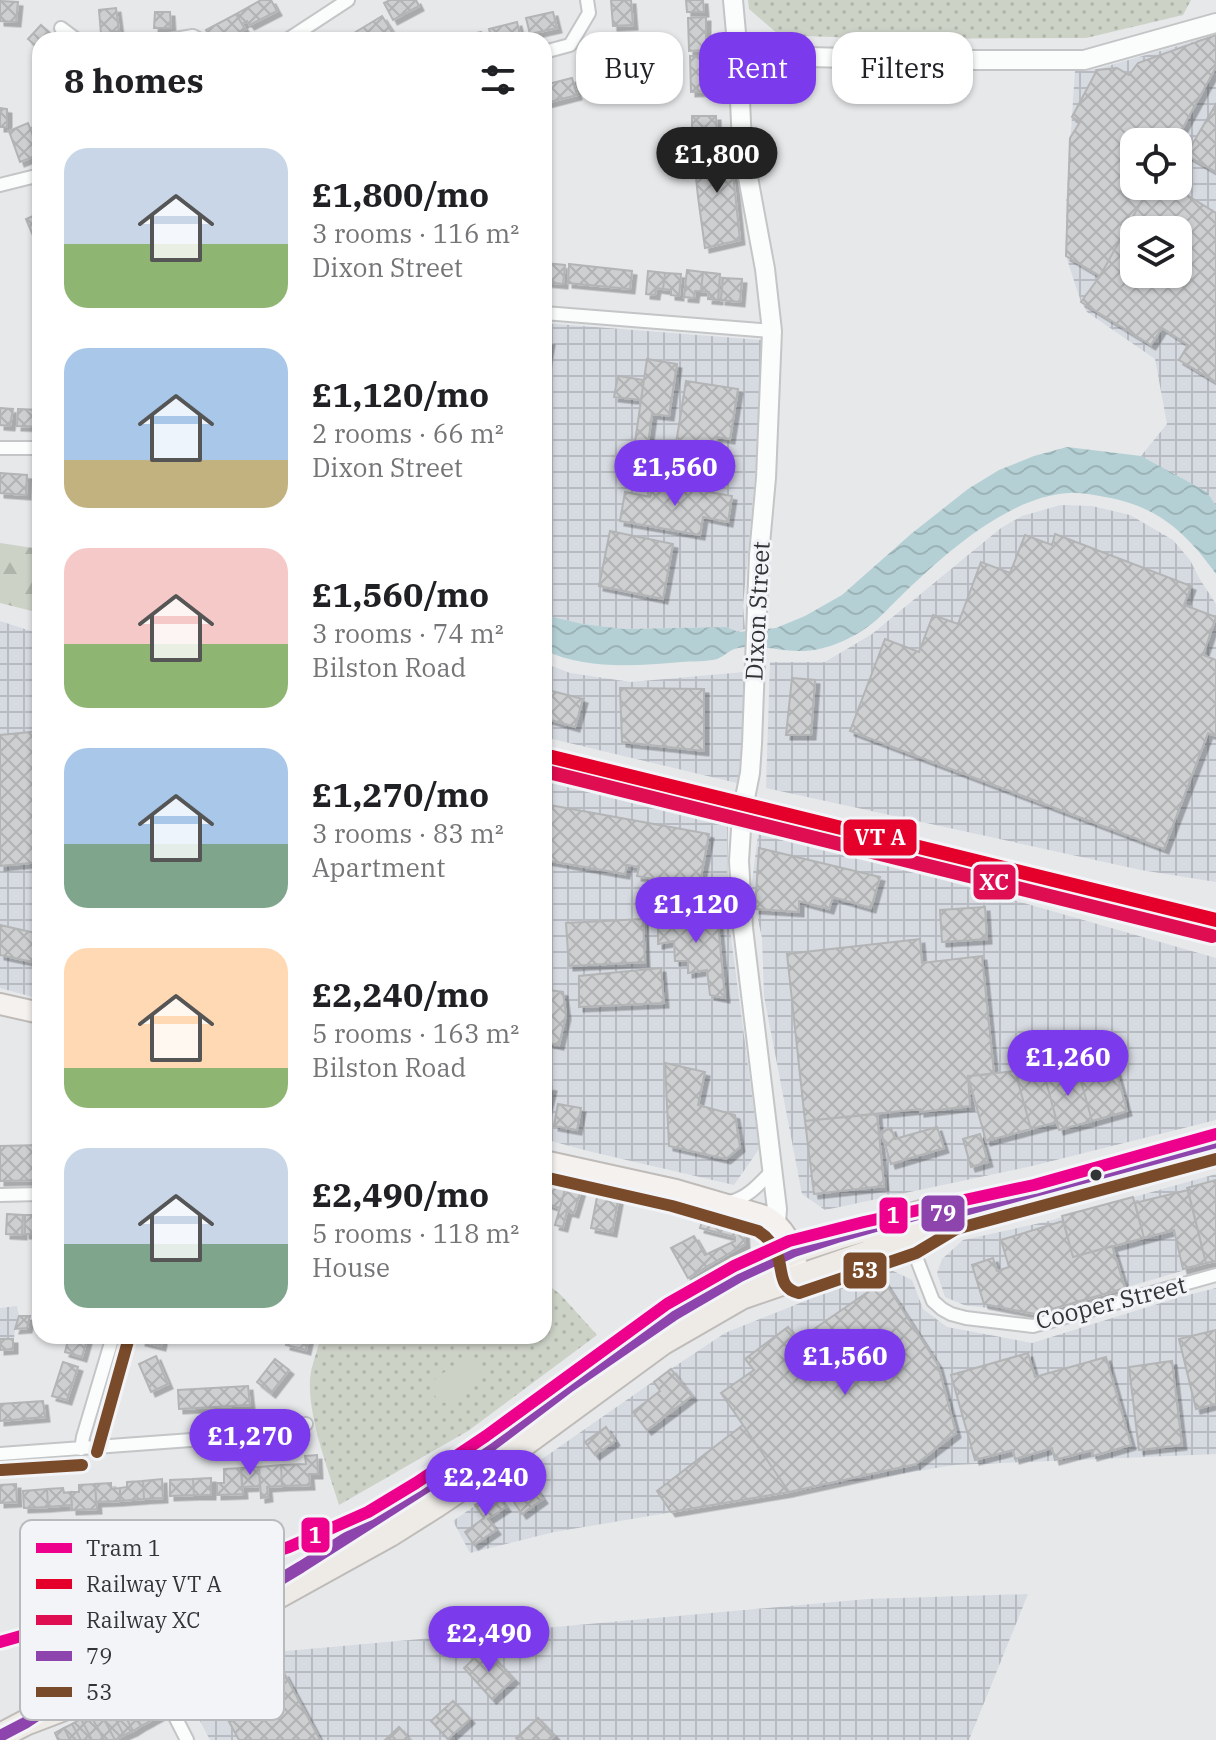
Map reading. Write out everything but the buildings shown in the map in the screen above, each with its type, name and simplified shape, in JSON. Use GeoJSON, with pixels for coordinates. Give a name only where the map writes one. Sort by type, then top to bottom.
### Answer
{"type":"FeatureCollection","features":[{"type":"Feature","properties":{"kind":"highway"},"geometry":{"type":"LineString","coordinates":[[284,1588],[390,1534],[436,1505],[551,1426],[663,1342],[741,1297],[909,1239],[950,1214],[1216,1142]]}},
{"type":"Feature","properties":{"kind":"highway"},"geometry":{"type":"LineString","coordinates":[[284,1577],[492,1445],[570,1386],[675,1314],[740,1276],[794,1251],[925,1212],[950,1214]]}},
{"type":"Feature","properties":{"kind":"highway"},"geometry":{"type":"LineString","coordinates":[[10,1733],[29,1720]]}},
{"type":"Feature","properties":{"kind":"main road"},"geometry":{"type":"LineString","coordinates":[[0,1004],[32,1011]]}},
{"type":"Feature","properties":{"kind":"main road"},"geometry":{"type":"LineString","coordinates":[[552,1163],[676,1190],[765,1216],[776,1222],[794,1251],[798,1277]]}},
{"type":"Feature","properties":{"kind":"street"},"geometry":{"type":"LineString","coordinates":[[299,32],[348,0]]}},
{"type":"Feature","properties":{"kind":"street"},"geometry":{"type":"LineString","coordinates":[[552,50],[570,45],[589,13],[587,0]]}},
{"type":"Feature","properties":{"kind":"street","name":"Dixon Street"},"geometry":{"type":"LineString","coordinates":[[733,0],[736,32]]}},
{"type":"Feature","properties":{"kind":"street"},"geometry":{"type":"LineString","coordinates":[[816,57],[1084,60],[1216,23]]}},
{"type":"Feature","properties":{"kind":"street"},"geometry":{"type":"LineString","coordinates":[[61,28],[66,32]]}},
{"type":"Feature","properties":{"kind":"street","name":"Dixon Street"},"geometry":{"type":"LineString","coordinates":[[740,104],[742,145],[765,269],[772,331],[750,773],[742,813],[739,882],[773,1170],[776,1222]]}},
{"type":"Feature","properties":{"kind":"street"},"geometry":{"type":"LineString","coordinates":[[0,185],[32,177]]}},
{"type":"Feature","properties":{"kind":"street"},"geometry":{"type":"LineString","coordinates":[[552,314],[772,331]]}},
{"type":"Feature","properties":{"kind":"street"},"geometry":{"type":"LineString","coordinates":[[0,448],[32,448]]}},
{"type":"Feature","properties":{"kind":"street"},"geometry":{"type":"LineString","coordinates":[[726,1203],[750,1193],[773,1170]]}},
{"type":"Feature","properties":{"kind":"street"},"geometry":{"type":"LineString","coordinates":[[0,1195],[32,1194]]}},
{"type":"Feature","properties":{"kind":"street","name":"Cooper Street"},"geometry":{"type":"LineString","coordinates":[[909,1239],[933,1301],[942,1309],[966,1318],[1033,1326],[1216,1275]]}},
{"type":"Feature","properties":{"kind":"street"},"geometry":{"type":"LineString","coordinates":[[81,1449],[111,1344]]}},
{"type":"Feature","properties":{"kind":"street"},"geometry":{"type":"LineString","coordinates":[[0,1454],[288,1433],[306,1424]]}},
{"type":"Feature","properties":{"kind":"street"},"geometry":{"type":"LineString","coordinates":[[177,1720],[187,1740]]}},
{"type":"Feature","properties":{"kind":"shaded area"},"geometry":{"type":"Polygon","coordinates":[[[1216,35],[1216,506],[1206,492],[1141,456],[1167,424],[1155,359],[1087,312],[1066,256],[1066,205],[1075,71],[1097,69],[1216,35]]]}},
{"type":"Feature","properties":{"kind":"shaded area"},"geometry":{"type":"Polygon","coordinates":[[[552,324],[761,340],[762,403],[743,606],[745,629],[738,632],[727,627],[624,629],[552,617],[552,324]]]}},
{"type":"Feature","properties":{"kind":"shaded area"},"geometry":{"type":"Polygon","coordinates":[[[1061,505],[1092,506],[1130,515],[1173,540],[1190,560],[1216,604],[1216,882],[1141,870],[766,788],[770,662],[825,662],[872,634],[1001,528],[1022,516],[1061,505]]]}},
{"type":"Feature","properties":{"kind":"shaded area"},"geometry":{"type":"Polygon","coordinates":[[[0,621],[32,631],[32,997],[0,988],[0,621]]]}},
{"type":"Feature","properties":{"kind":"shaded area"},"geometry":{"type":"Polygon","coordinates":[[[552,666],[570,673],[631,682],[745,672],[741,784],[552,739],[552,666]]]}},
{"type":"Feature","properties":{"kind":"shaded area"},"geometry":{"type":"Polygon","coordinates":[[[552,770],[728,816],[727,907],[759,1149],[734,1185],[552,1141],[552,770]]]}},
{"type":"Feature","properties":{"kind":"shaded area"},"geometry":{"type":"Polygon","coordinates":[[[759,827],[1216,958],[1216,1120],[1032,1166],[825,1210],[802,1194],[764,996],[762,938],[751,889],[759,827]]]}},
{"type":"Feature","properties":{"kind":"shaded area"},"geometry":{"type":"Polygon","coordinates":[[[1216,1174],[1216,1261],[1035,1314],[964,1305],[945,1297],[937,1273],[942,1259],[963,1240],[1045,1222],[1216,1174]]]}},
{"type":"Feature","properties":{"kind":"shaded area"},"geometry":{"type":"Polygon","coordinates":[[[887,1268],[912,1280],[923,1309],[947,1327],[1032,1343],[1216,1288],[1216,1454],[954,1465],[554,1532],[470,1553],[453,1521],[671,1369],[725,1333],[887,1268]]]}},
{"type":"Feature","properties":{"kind":"shaded area"},"geometry":{"type":"Polygon","coordinates":[[[17,1306],[19,1316],[13,1349],[0,1350],[0,1308],[17,1306]]]}},
{"type":"Feature","properties":{"kind":"shaded area"},"geometry":{"type":"Polygon","coordinates":[[[1028,1594],[969,1740],[210,1740],[199,1720],[284,1720],[284,1651],[868,1599],[1028,1594]]]}},
{"type":"Feature","properties":{"kind":"green space"},"geometry":{"type":"Polygon","coordinates":[[[748,0],[1191,0],[1183,15],[1086,38],[973,39],[973,32],[832,32],[832,37],[816,36],[816,32],[776,32],[749,9],[748,0]]]}},
{"type":"Feature","properties":{"kind":"green space"},"geometry":{"type":"Polygon","coordinates":[[[0,543],[32,548],[32,611],[0,603],[0,543]]]}},
{"type":"Feature","properties":{"kind":"green space"},"geometry":{"type":"Polygon","coordinates":[[[552,1288],[597,1335],[468,1431],[339,1505],[312,1410],[311,1374],[319,1344],[552,1344],[552,1288]]]}},
{"type":"Feature","properties":{"kind":"green space"},"geometry":{"type":"Polygon","coordinates":[[[464,1358],[472,1360],[483,1376],[481,1381],[446,1403],[439,1402],[430,1388],[431,1382],[464,1358]]]}},
{"type":"Feature","properties":{"kind":"water"},"geometry":{"type":"Polygon","coordinates":[[[1067,447],[1141,456],[1207,492],[1216,506],[1216,574],[1181,534],[1155,514],[1123,501],[1069,493],[1024,504],[981,528],[940,560],[871,624],[825,648],[798,651],[746,647],[713,660],[629,665],[594,664],[552,653],[552,617],[624,629],[727,627],[738,632],[776,628],[842,595],[968,489],[999,470],[1067,447]]]}},
{"type":"Feature","properties":{"kind":"tram line","name":"1"},"geometry":{"type":"LineString","coordinates":[[284,1549],[368,1512],[416,1483],[667,1304],[734,1266],[789,1241],[1034,1185],[1216,1134]]}},
{"type":"Feature","properties":{"kind":"tram line","name":"1"},"geometry":{"type":"LineString","coordinates":[[0,1642],[20,1636]]}},
{"type":"Feature","properties":{"kind":"transit line"},"geometry":{"type":"LineString","coordinates":[[552,757],[1216,920]]}},
{"type":"Feature","properties":{"kind":"transit line","name":"79"},"geometry":{"type":"LineString","coordinates":[[284,1577],[492,1445],[570,1386],[675,1314],[740,1276],[794,1251],[925,1212],[950,1214],[1216,1142]]}},
{"type":"Feature","properties":{"kind":"transit line","name":"53"},"geometry":{"type":"LineString","coordinates":[[552,1179],[672,1206],[758,1231],[775,1249],[785,1284],[799,1293],[916,1253],[956,1229],[1216,1159]]}},
{"type":"Feature","properties":{"kind":"transit line","name":"53"},"geometry":{"type":"LineString","coordinates":[[97,1452],[127,1344]]}},
{"type":"Feature","properties":{"kind":"transit line","name":"53"},"geometry":{"type":"LineString","coordinates":[[1,1470],[82,1465]]}},
{"type":"Feature","properties":{"kind":"transit line","name":"79"},"geometry":{"type":"LineString","coordinates":[[0,1736],[30,1720]]}},
{"type":"Feature","properties":{"kind":"rail line","name":"XC"},"geometry":{"type":"LineString","coordinates":[[552,773],[1212,936]]}}]}
